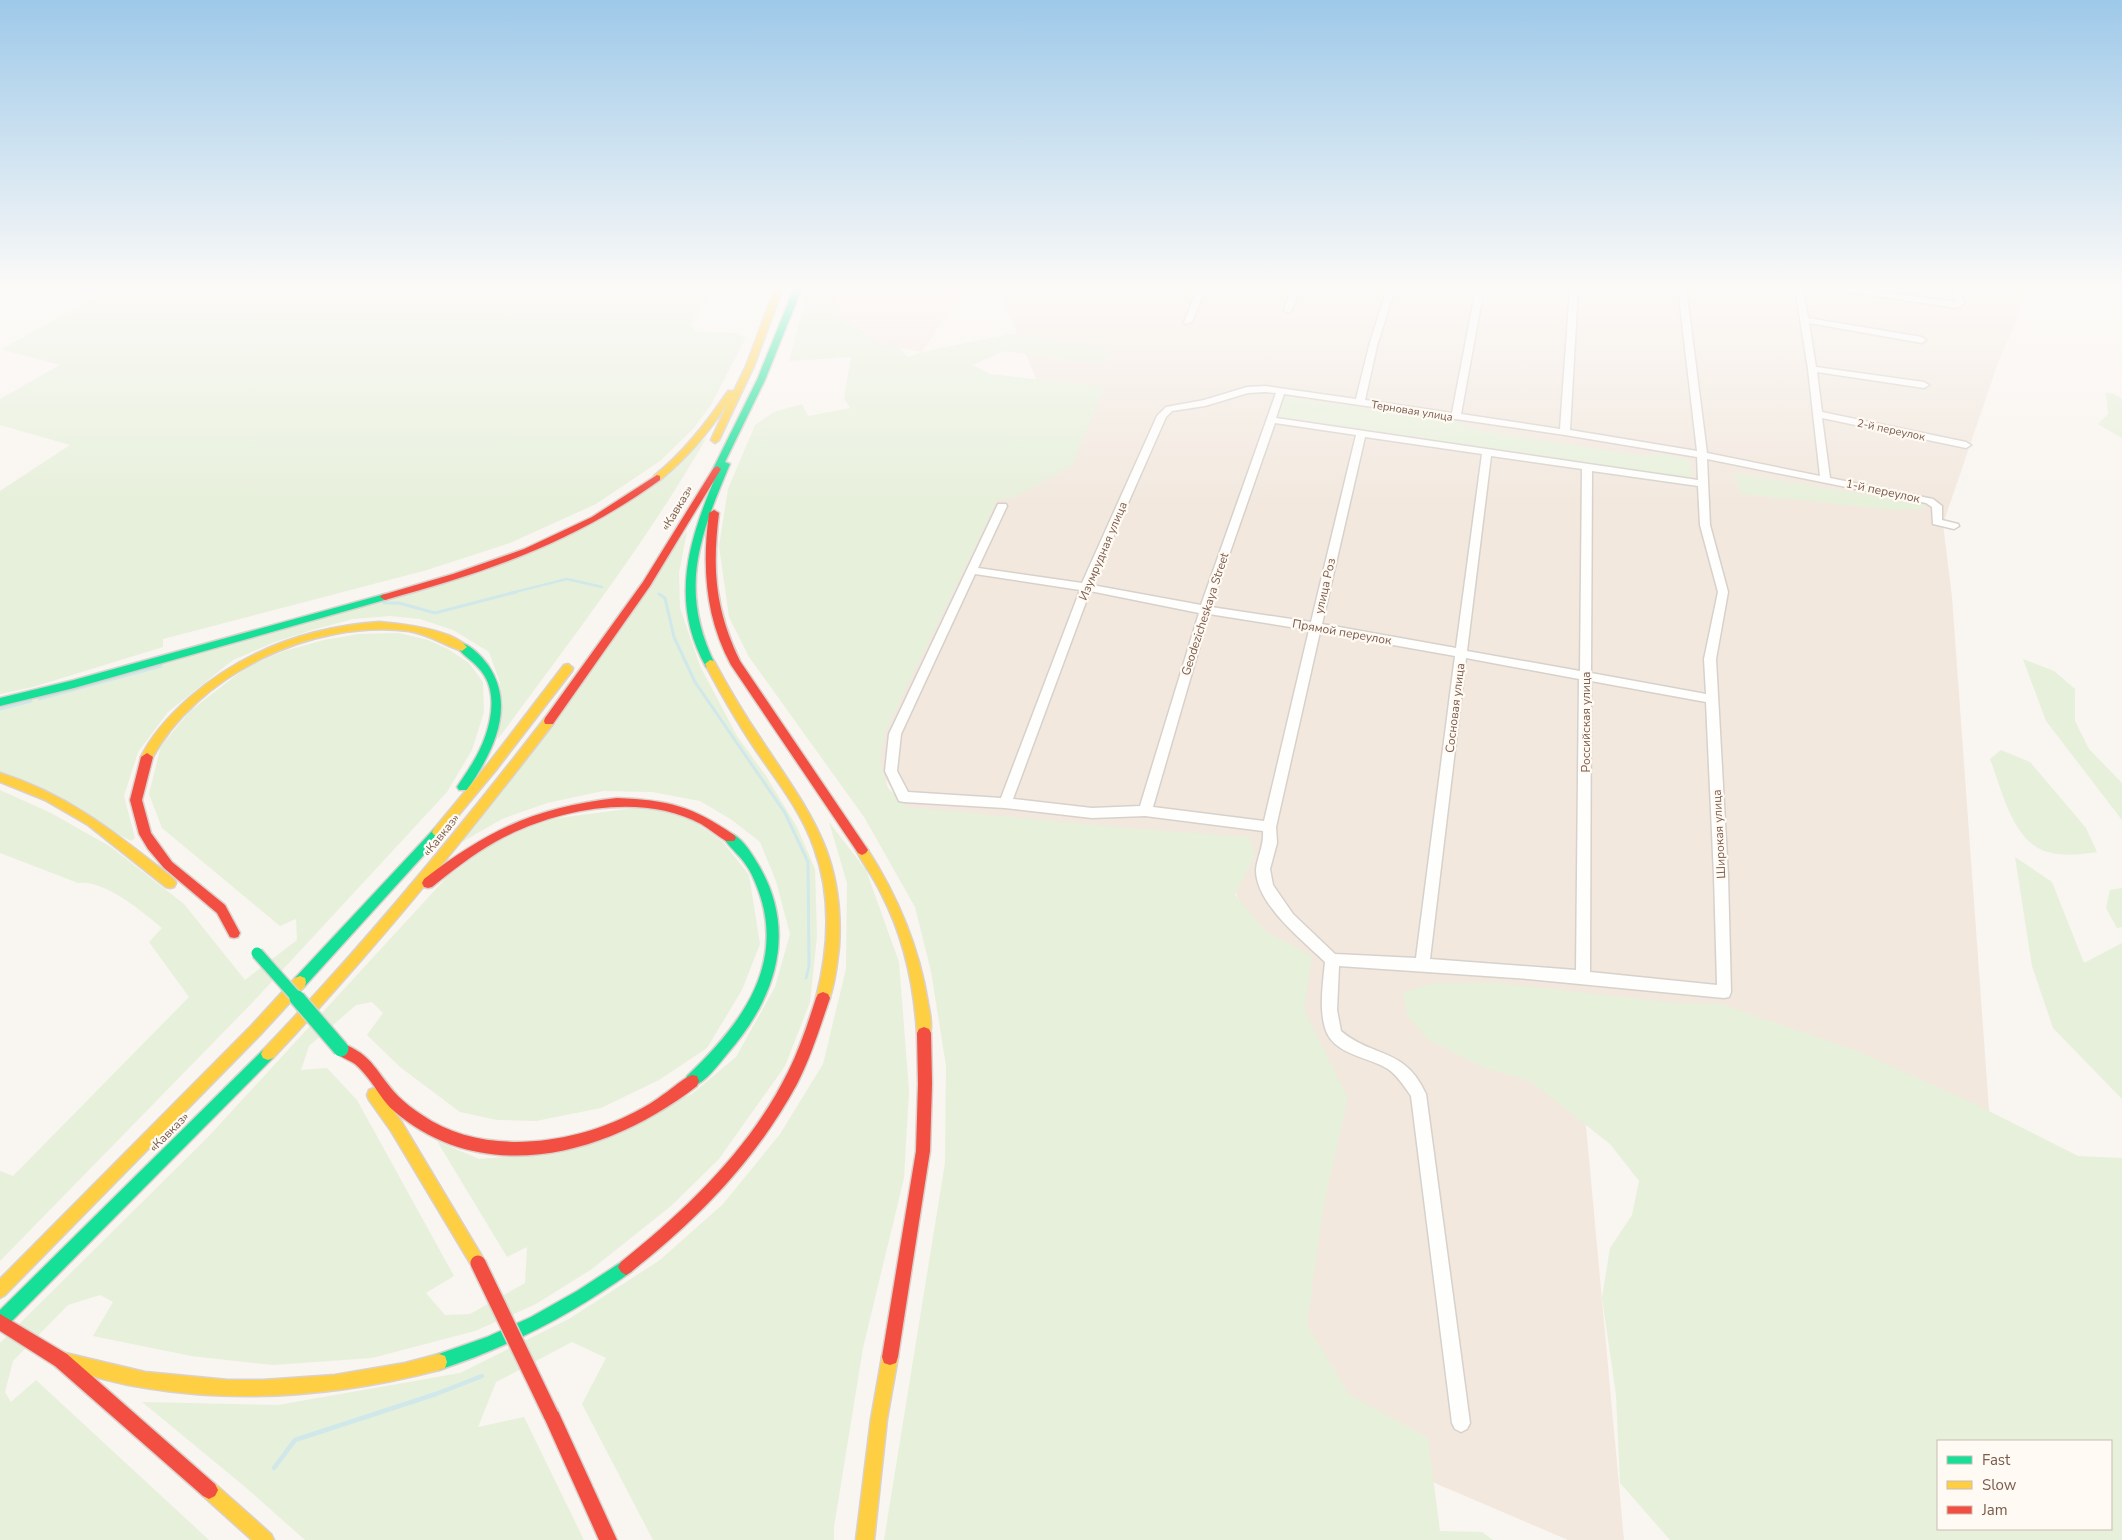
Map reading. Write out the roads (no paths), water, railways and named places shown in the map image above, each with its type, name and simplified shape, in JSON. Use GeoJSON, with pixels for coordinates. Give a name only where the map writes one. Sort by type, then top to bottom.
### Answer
{"type":"FeatureCollection","features":[{"type":"Feature","properties":{"kind":"main road"},"geometry":{"type":"LineString","coordinates":[[710,448],[753,360]]}},
{"type":"Feature","properties":{"kind":"main road"},"geometry":{"type":"LineString","coordinates":[[0,702],[74,684],[432,584],[490,566],[535,549],[609,511],[666,471],[707,430],[722,411],[753,360]]}},
{"type":"Feature","properties":{"kind":"main road","name":"«Кавказ»"},"geometry":{"type":"LineString","coordinates":[[0,1322],[284,1036],[395,913],[542,730],[598,655],[638,597],[686,520],[744,418],[771,360]]}},
{"type":"Feature","properties":{"kind":"main road"},"geometry":{"type":"LineString","coordinates":[[61,1360],[169,1384],[235,1388],[306,1386],[363,1378],[445,1361],[486,1347],[555,1315],[601,1285],[656,1246],[720,1186],[756,1141],[793,1082],[818,1022],[832,962],[833,903],[823,856],[807,818],[722,689],[705,653],[693,614],[690,595],[690,566],[695,538],[744,418]]}},
{"type":"Feature","properties":{"kind":"main road"},"geometry":{"type":"LineString","coordinates":[[744,418],[714,509],[710,536],[712,586],[722,634],[736,662],[879,875],[898,914],[913,960],[923,1014],[925,1084],[923,1151],[914,1221],[879,1419],[865,1540]]}},
{"type":"Feature","properties":{"kind":"main road"},"geometry":{"type":"LineString","coordinates":[[234,933],[223,910],[162,860],[146,838],[135,802],[150,750],[169,725],[221,678],[242,664],[273,650],[304,639],[354,628],[402,626],[440,636],[470,650],[485,663],[496,693],[496,717],[492,740],[478,768],[403,868]]}},
{"type":"Feature","properties":{"kind":"main road","name":"«Кавказ»"},"geometry":{"type":"LineString","coordinates":[[0,1290],[256,1030],[444,824],[492,767],[573,661]]}},
{"type":"Feature","properties":{"kind":"main road"},"geometry":{"type":"LineString","coordinates":[[0,777],[49,797],[92,822],[234,933],[257,953],[341,1049],[396,1126],[478,1264],[551,1415],[608,1540]]}},
{"type":"Feature","properties":{"kind":"main road"},"geometry":{"type":"LineString","coordinates":[[341,1049],[364,1063],[394,1103],[448,1137],[474,1144],[508,1147],[541,1146],[591,1138],[638,1119],[670,1099],[709,1066],[738,1034],[759,997],[773,958],[774,920],[767,894],[754,869],[739,848],[718,829],[695,816],[669,808],[637,803],[595,804],[560,811],[495,837],[458,858],[395,913]]}},
{"type":"Feature","properties":{"kind":"main road"},"geometry":{"type":"LineString","coordinates":[[0,1322],[61,1360],[265,1540]]}},
{"type":"Feature","properties":{"kind":"street"},"geometry":{"type":"LineString","coordinates":[[1360,403],[1370,360]]}},
{"type":"Feature","properties":{"kind":"street"},"geometry":{"type":"LineString","coordinates":[[1456,418],[1467,360]]}},
{"type":"Feature","properties":{"kind":"street"},"geometry":{"type":"LineString","coordinates":[[1565,432],[1570,360]]}},
{"type":"Feature","properties":{"kind":"street","name":"Широкая улица"},"geometry":{"type":"LineString","coordinates":[[1332,960],[1422,963],[1583,976],[1724,992],[1721,876],[1710,659],[1723,592],[1705,525],[1702,455],[1691,360]]}},
{"type":"Feature","properties":{"kind":"street"},"geometry":{"type":"LineString","coordinates":[[1810,360],[1825,479]]}},
{"type":"Feature","properties":{"kind":"street"},"geometry":{"type":"LineString","coordinates":[[1812,369],[1924,385]]}},
{"type":"Feature","properties":{"kind":"street","name":"Изумрудная улица"},"geometry":{"type":"LineString","coordinates":[[1005,803],[1086,587],[1162,416],[1169,409],[1205,404],[1247,390],[1265,389],[1281,391]]}},
{"type":"Feature","properties":{"kind":"street"},"geometry":{"type":"LineString","coordinates":[[1281,391],[1271,420],[1703,484]]}},
{"type":"Feature","properties":{"kind":"street","name":"Терновая улица"},"geometry":{"type":"LineString","coordinates":[[1281,391],[1456,418],[1565,432],[1702,455],[1825,479]]}},
{"type":"Feature","properties":{"kind":"street","name":"2-й переулок"},"geometry":{"type":"LineString","coordinates":[[1816,414],[1966,446]]}},
{"type":"Feature","properties":{"kind":"street","name":"Geodezicheskaya Street"},"geometry":{"type":"LineString","coordinates":[[1145,811],[1205,610],[1271,420]]}},
{"type":"Feature","properties":{"kind":"street","name":"улица Роз"},"geometry":{"type":"LineString","coordinates":[[1332,960],[1288,918],[1266,887],[1263,869],[1270,843],[1269,827],[1361,433]]}},
{"type":"Feature","properties":{"kind":"street","name":"Сосновая улица"},"geometry":{"type":"LineString","coordinates":[[1422,963],[1487,452]]}},
{"type":"Feature","properties":{"kind":"street","name":"Российская улица"},"geometry":{"type":"LineString","coordinates":[[1583,976],[1587,467]]}},
{"type":"Feature","properties":{"kind":"street","name":"1-й переулок"},"geometry":{"type":"LineString","coordinates":[[1825,479],[1929,501],[1937,506],[1937,522],[1954,526]]}},
{"type":"Feature","properties":{"kind":"street"},"geometry":{"type":"LineString","coordinates":[[1002,506],[895,734],[891,771],[904,797],[1005,803],[1092,813],[1145,811],[1269,827]]}},
{"type":"Feature","properties":{"kind":"street","name":"Прямой переулок"},"geometry":{"type":"LineString","coordinates":[[971,570],[1086,587],[1205,610],[1316,627],[1712,699]]}},
{"type":"Feature","properties":{"kind":"street"},"geometry":{"type":"LineString","coordinates":[[1332,960],[1330,1006],[1331,1022],[1336,1035],[1357,1049],[1393,1064],[1405,1073],[1418,1094],[1461,1423]]}},
{"type":"Feature","properties":{"kind":"waterway"},"geometry":{"type":"LineString","coordinates":[[511,593],[567,579],[602,587]]}},
{"type":"Feature","properties":{"kind":"waterway"},"geometry":{"type":"LineString","coordinates":[[384,603],[399,603],[435,613],[516,592]]}},
{"type":"Feature","properties":{"kind":"waterway"},"geometry":{"type":"LineString","coordinates":[[659,594],[665,598],[674,637],[695,682],[785,813],[808,862],[809,966],[806,978]]}},
{"type":"Feature","properties":{"kind":"waterway"},"geometry":{"type":"LineString","coordinates":[[39,699],[161,666]]}},
{"type":"Feature","properties":{"kind":"waterway"},"geometry":{"type":"LineString","coordinates":[[0,709],[31,701]]}},
{"type":"Feature","properties":{"kind":"waterway"},"geometry":{"type":"LineString","coordinates":[[274,1468],[295,1440],[436,1394],[482,1376]]}}]}
